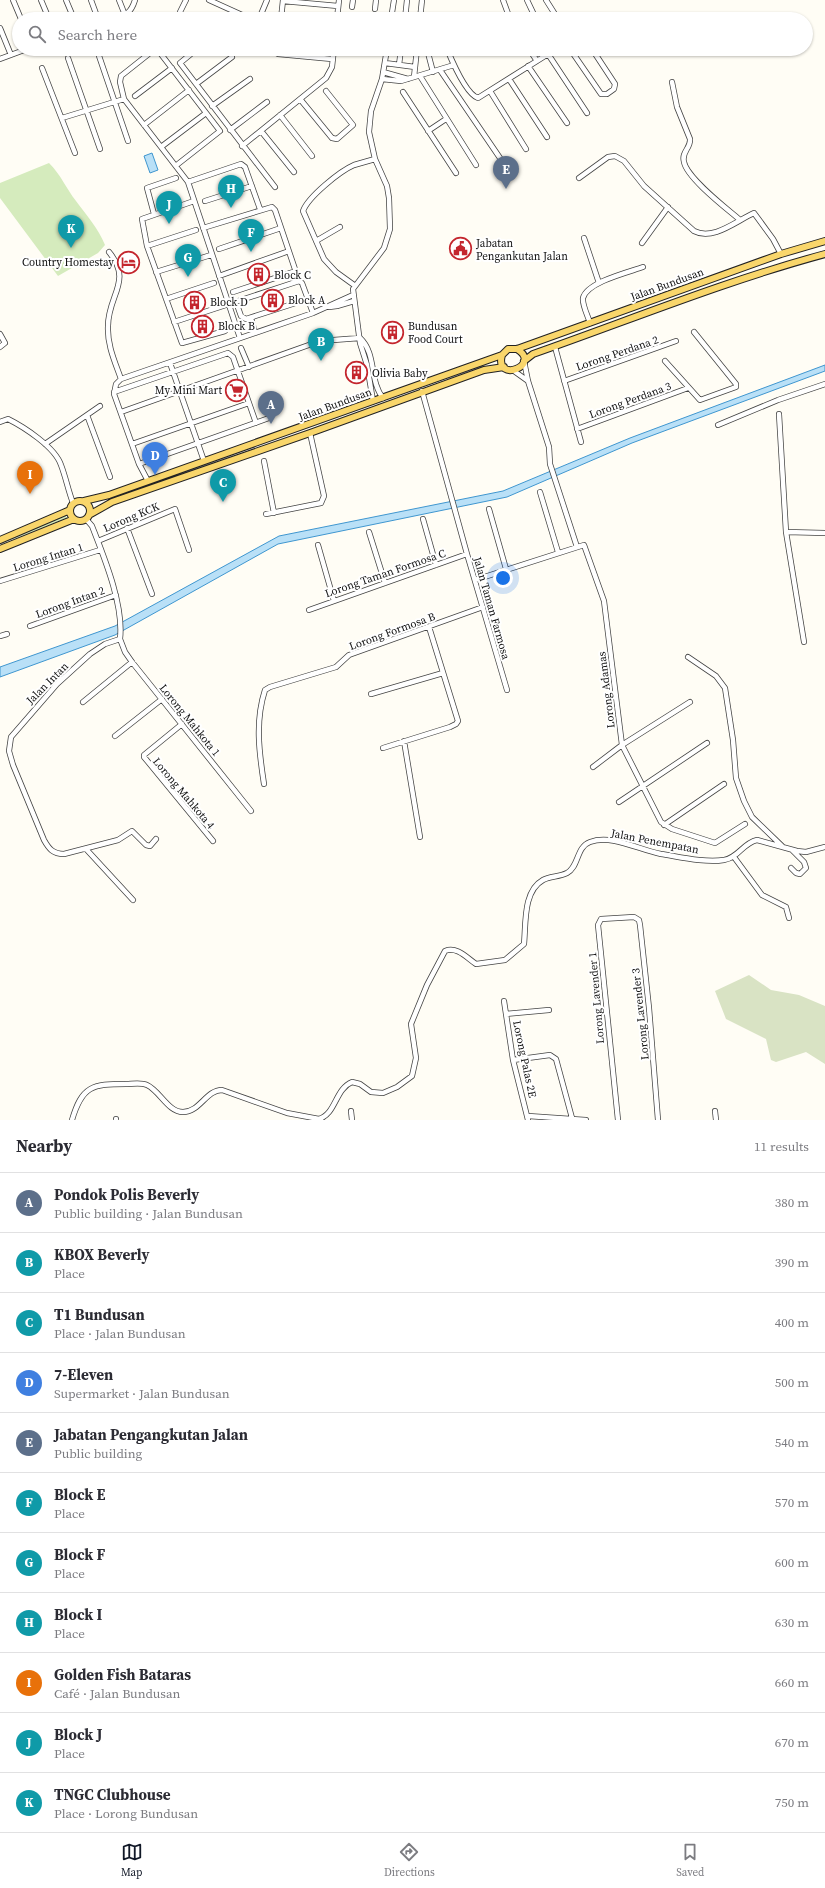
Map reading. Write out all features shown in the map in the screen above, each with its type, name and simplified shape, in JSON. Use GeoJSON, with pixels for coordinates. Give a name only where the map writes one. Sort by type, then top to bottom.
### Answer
{"type":"FeatureCollection","features":[{"type":"Feature","properties":{"kind":"main road","name":"Jalan Bundusan"},"geometry":{"type":"LineString","coordinates":[[84,501],[109,495],[383,398],[502,354],[508,349],[517,349],[781,254],[825,241]]}},
{"type":"Feature","properties":{"kind":"main road","name":"Jalan Bundusan"},"geometry":{"type":"LineString","coordinates":[[88,517],[112,502],[310,433],[488,368],[504,367],[514,371],[520,368],[524,361],[533,354],[730,283],[825,254]]}},
{"type":"Feature","properties":{"kind":"main road"},"geometry":{"type":"LineString","coordinates":[[517,349],[522,352],[524,361]]}},
{"type":"Feature","properties":{"kind":"main road"},"geometry":{"type":"LineString","coordinates":[[502,354],[501,361],[504,367]]}},
{"type":"Feature","properties":{"kind":"main road"},"geometry":{"type":"LineString","coordinates":[[373,401],[380,403],[410,396]]}},
{"type":"Feature","properties":{"kind":"main road"},"geometry":{"type":"LineString","coordinates":[[0,540],[70,510],[73,503],[78,500],[84,501],[89,505],[88,517],[80,521],[74,519],[0,549]]}},
{"type":"Feature","properties":{"kind":"main road"},"geometry":{"type":"LineString","coordinates":[[70,510],[74,519]]}},
{"type":"Feature","properties":{"kind":"street"},"geometry":{"type":"LineString","coordinates":[[13,0],[18,12]]}},
{"type":"Feature","properties":{"kind":"street"},"geometry":{"type":"LineString","coordinates":[[41,0],[46,12]]}},
{"type":"Feature","properties":{"kind":"street"},"geometry":{"type":"LineString","coordinates":[[66,0],[71,12]]}},
{"type":"Feature","properties":{"kind":"street"},"geometry":{"type":"LineString","coordinates":[[91,0],[95,12]]}},
{"type":"Feature","properties":{"kind":"street"},"geometry":{"type":"LineString","coordinates":[[119,0],[124,12]]}},
{"type":"Feature","properties":{"kind":"street"},"geometry":{"type":"LineString","coordinates":[[130,12],[135,0]]}},
{"type":"Feature","properties":{"kind":"street"},"geometry":{"type":"LineString","coordinates":[[180,12],[186,0]]}},
{"type":"Feature","properties":{"kind":"street"},"geometry":{"type":"LineString","coordinates":[[209,0],[236,12]]}},
{"type":"Feature","properties":{"kind":"street"},"geometry":{"type":"LineString","coordinates":[[262,12],[267,0]]}},
{"type":"Feature","properties":{"kind":"street"},"geometry":{"type":"LineString","coordinates":[[338,12],[339,0]]}},
{"type":"Feature","properties":{"kind":"street"},"geometry":{"type":"LineString","coordinates":[[352,0],[352,7]]}},
{"type":"Feature","properties":{"kind":"street"},"geometry":{"type":"LineString","coordinates":[[375,9],[376,0]]}},
{"type":"Feature","properties":{"kind":"street"},"geometry":{"type":"LineString","coordinates":[[392,12],[394,0]]}},
{"type":"Feature","properties":{"kind":"street"},"geometry":{"type":"LineString","coordinates":[[406,12],[407,0]]}},
{"type":"Feature","properties":{"kind":"street"},"geometry":{"type":"LineString","coordinates":[[421,12],[422,0]]}},
{"type":"Feature","properties":{"kind":"street"},"geometry":{"type":"LineString","coordinates":[[503,0],[507,12]]}},
{"type":"Feature","properties":{"kind":"street"},"geometry":{"type":"LineString","coordinates":[[526,0],[532,12]]}},
{"type":"Feature","properties":{"kind":"street"},"geometry":{"type":"LineString","coordinates":[[546,0],[554,12]]}},
{"type":"Feature","properties":{"kind":"street"},"geometry":{"type":"LineString","coordinates":[[282,12],[283,1],[338,6]]}},
{"type":"Feature","properties":{"kind":"street"},"geometry":{"type":"LineString","coordinates":[[0,28],[11,54],[0,59]]}},
{"type":"Feature","properties":{"kind":"street"},"geometry":{"type":"LineString","coordinates":[[99,56],[128,141]]}},
{"type":"Feature","properties":{"kind":"street"},"geometry":{"type":"LineString","coordinates":[[147,56],[121,76],[120,82],[124,99],[188,182],[211,255],[240,338]]}},
{"type":"Feature","properties":{"kind":"street"},"geometry":{"type":"LineString","coordinates":[[162,56],[219,129],[219,133],[178,164]]}},
{"type":"Feature","properties":{"kind":"street"},"geometry":{"type":"LineString","coordinates":[[188,56],[180,63],[242,146],[275,187]]}},
{"type":"Feature","properties":{"kind":"street"},"geometry":{"type":"LineString","coordinates":[[300,56],[332,59]]}},
{"type":"Feature","properties":{"kind":"street"},"geometry":{"type":"LineString","coordinates":[[242,146],[326,78],[330,73],[333,56]]}},
{"type":"Feature","properties":{"kind":"street"},"geometry":{"type":"LineString","coordinates":[[373,401],[353,295],[354,285],[384,248],[390,229],[387,186],[375,159],[370,143],[369,123],[374,100],[382,79],[386,56]]}},
{"type":"Feature","properties":{"kind":"street"},"geometry":{"type":"LineString","coordinates":[[399,65],[400,56]]}},
{"type":"Feature","properties":{"kind":"street"},"geometry":{"type":"LineString","coordinates":[[414,77],[416,56]]}},
{"type":"Feature","properties":{"kind":"street"},"geometry":{"type":"LineString","coordinates":[[429,56],[433,72]]}},
{"type":"Feature","properties":{"kind":"street"},"geometry":{"type":"LineString","coordinates":[[450,56],[454,66],[474,96],[480,97],[544,56]]}},
{"type":"Feature","properties":{"kind":"street"},"geometry":{"type":"LineString","coordinates":[[534,56],[537,60]]}},
{"type":"Feature","properties":{"kind":"street"},"geometry":{"type":"LineString","coordinates":[[549,56],[587,113]]}},
{"type":"Feature","properties":{"kind":"street"},"geometry":{"type":"LineString","coordinates":[[575,56],[601,94],[607,94],[614,89],[615,84],[597,56]]}},
{"type":"Feature","properties":{"kind":"street"},"geometry":{"type":"LineString","coordinates":[[196,84],[232,57]]}},
{"type":"Feature","properties":{"kind":"street"},"geometry":{"type":"LineString","coordinates":[[68,58],[100,149]]}},
{"type":"Feature","properties":{"kind":"street"},"geometry":{"type":"LineString","coordinates":[[385,62],[415,67]]}},
{"type":"Feature","properties":{"kind":"street"},"geometry":{"type":"LineString","coordinates":[[382,79],[401,81],[454,66]]}},
{"type":"Feature","properties":{"kind":"street"},"geometry":{"type":"LineString","coordinates":[[528,66],[567,123]]}},
{"type":"Feature","properties":{"kind":"street"},"geometry":{"type":"LineString","coordinates":[[42,68],[75,153]]}},
{"type":"Feature","properties":{"kind":"street"},"geometry":{"type":"LineString","coordinates":[[134,96],[172,68]]}},
{"type":"Feature","properties":{"kind":"street"},"geometry":{"type":"LineString","coordinates":[[440,70],[500,158]]}},
{"type":"Feature","properties":{"kind":"street"},"geometry":{"type":"LineString","coordinates":[[383,72],[408,79]]}},
{"type":"Feature","properties":{"kind":"street"},"geometry":{"type":"LineString","coordinates":[[420,76],[476,165]]}},
{"type":"Feature","properties":{"kind":"street"},"geometry":{"type":"LineString","coordinates":[[509,79],[547,137]]}},
{"type":"Feature","properties":{"kind":"street"},"geometry":{"type":"LineString","coordinates":[[212,106],[250,80]]}},
{"type":"Feature","properties":{"kind":"street"},"geometry":{"type":"LineString","coordinates":[[672,82],[677,107],[690,139],[690,145],[683,157],[685,166],[700,184],[739,219]]}},
{"type":"Feature","properties":{"kind":"street"},"geometry":{"type":"LineString","coordinates":[[144,125],[189,90]]}},
{"type":"Feature","properties":{"kind":"street"},"geometry":{"type":"LineString","coordinates":[[300,99],[332,138],[337,139],[353,127],[353,124],[326,91]]}},
{"type":"Feature","properties":{"kind":"street"},"geometry":{"type":"LineString","coordinates":[[490,91],[526,149]]}},
{"type":"Feature","properties":{"kind":"street"},"geometry":{"type":"LineString","coordinates":[[403,92],[456,173]]}},
{"type":"Feature","properties":{"kind":"street"},"geometry":{"type":"LineString","coordinates":[[62,118],[124,99]]}},
{"type":"Feature","properties":{"kind":"street"},"geometry":{"type":"LineString","coordinates":[[230,130],[267,102]]}},
{"type":"Feature","properties":{"kind":"street"},"geometry":{"type":"LineString","coordinates":[[161,147],[206,113]]}},
{"type":"Feature","properties":{"kind":"street"},"geometry":{"type":"LineString","coordinates":[[280,115],[312,156]]}},
{"type":"Feature","properties":{"kind":"street"},"geometry":{"type":"LineString","coordinates":[[428,131],[446,119]]}},
{"type":"Feature","properties":{"kind":"street"},"geometry":{"type":"LineString","coordinates":[[261,130],[294,172]]}},
{"type":"Feature","properties":{"kind":"street"},"geometry":{"type":"LineString","coordinates":[[578,178],[608,157],[615,156],[624,160],[644,186],[690,228],[704,235],[712,234],[754,212],[774,239],[781,254]]}},
{"type":"Feature","properties":{"kind":"street"},"geometry":{"type":"LineString","coordinates":[[354,285],[336,272],[324,259],[303,211],[308,202],[340,173],[353,165],[375,159]]}},
{"type":"Feature","properties":{"kind":"street"},"geometry":{"type":"LineString","coordinates":[[188,182],[242,164],[245,167],[260,209]]}},
{"type":"Feature","properties":{"kind":"street"},"geometry":{"type":"LineString","coordinates":[[154,214],[147,188],[176,178]]}},
{"type":"Feature","properties":{"kind":"street"},"geometry":{"type":"LineString","coordinates":[[205,201],[252,186]]}},
{"type":"Feature","properties":{"kind":"street"},"geometry":{"type":"LineString","coordinates":[[194,201],[142,219],[147,246],[181,342],[184,344],[225,331]]}},
{"type":"Feature","properties":{"kind":"street"},"geometry":{"type":"LineString","coordinates":[[203,228],[260,209],[270,207],[273,208],[299,281],[313,313]]}},
{"type":"Feature","properties":{"kind":"street"},"geometry":{"type":"LineString","coordinates":[[642,243],[668,208]]}},
{"type":"Feature","properties":{"kind":"street"},"geometry":{"type":"LineString","coordinates":[[316,241],[340,227]]}},
{"type":"Feature","properties":{"kind":"street"},"geometry":{"type":"LineString","coordinates":[[219,249],[281,228]]}},
{"type":"Feature","properties":{"kind":"street"},"geometry":{"type":"LineString","coordinates":[[147,246],[196,230]]}},
{"type":"Feature","properties":{"kind":"street"},"geometry":{"type":"LineString","coordinates":[[584,238],[599,283]]}},
{"type":"Feature","properties":{"kind":"street"},"geometry":{"type":"LineString","coordinates":[[219,276],[289,251]]}},
{"type":"Feature","properties":{"kind":"street"},"geometry":{"type":"LineString","coordinates":[[109,252],[116,262],[121,274],[120,283],[110,309],[108,328],[110,345],[121,380]]}},
{"type":"Feature","properties":{"kind":"street"},"geometry":{"type":"LineString","coordinates":[[156,272],[211,255]]}},
{"type":"Feature","properties":{"kind":"street"},"geometry":{"type":"LineString","coordinates":[[590,323],[583,302],[584,297],[599,283],[643,267]]}},
{"type":"Feature","properties":{"kind":"street"},"geometry":{"type":"LineString","coordinates":[[233,292],[296,271]]}},
{"type":"Feature","properties":{"kind":"street"},"geometry":{"type":"LineString","coordinates":[[174,322],[299,281]]}},
{"type":"Feature","properties":{"kind":"street"},"geometry":{"type":"LineString","coordinates":[[166,299],[214,283]]}},
{"type":"Feature","properties":{"kind":"street"},"geometry":{"type":"LineString","coordinates":[[329,307],[335,302],[353,295]]}},
{"type":"Feature","properties":{"kind":"street"},"geometry":{"type":"LineString","coordinates":[[236,302],[241,316],[246,319],[308,299]]}},
{"type":"Feature","properties":{"kind":"street"},"geometry":{"type":"LineString","coordinates":[[148,481],[132,444],[114,392],[116,384],[121,380],[240,338],[329,307],[354,301]]}},
{"type":"Feature","properties":{"kind":"street"},"geometry":{"type":"LineString","coordinates":[[251,318],[255,333]]}},
{"type":"Feature","properties":{"kind":"street"},"geometry":{"type":"LineString","coordinates":[[665,361],[688,388],[702,400],[735,388],[736,386],[694,332]]}},
{"type":"Feature","properties":{"kind":"street"},"geometry":{"type":"LineString","coordinates":[[0,334],[4,343],[0,347]]}},
{"type":"Feature","properties":{"kind":"street"},"geometry":{"type":"LineString","coordinates":[[121,412],[320,341],[360,338]]}},
{"type":"Feature","properties":{"kind":"street"},"geometry":{"type":"LineString","coordinates":[[360,338],[370,356],[377,389],[383,398]]}},
{"type":"Feature","properties":{"kind":"street","name":"Lorong Perdana 2"},"geometry":{"type":"LineString","coordinates":[[564,381],[676,341]]}},
{"type":"Feature","properties":{"kind":"street"},"geometry":{"type":"LineString","coordinates":[[555,347],[581,442]]}},
{"type":"Feature","properties":{"kind":"street"},"geometry":{"type":"LineString","coordinates":[[242,348],[249,367]]}},
{"type":"Feature","properties":{"kind":"street"},"geometry":{"type":"LineString","coordinates":[[114,392],[226,353],[232,355],[256,423]]}},
{"type":"Feature","properties":{"kind":"street"},"geometry":{"type":"LineString","coordinates":[[475,580],[577,547],[550,464],[549,447],[528,381],[524,361]]}},
{"type":"Feature","properties":{"kind":"street"},"geometry":{"type":"LineString","coordinates":[[170,363],[204,461]]}},
{"type":"Feature","properties":{"kind":"street"},"geometry":{"type":"LineString","coordinates":[[514,371],[528,381]]}},
{"type":"Feature","properties":{"kind":"street"},"geometry":{"type":"LineString","coordinates":[[718,424],[778,400],[825,384]]}},
{"type":"Feature","properties":{"kind":"street","name":"Lorong Perdana 3"},"geometry":{"type":"LineString","coordinates":[[577,429],[688,388]]}},
{"type":"Feature","properties":{"kind":"street","name":"Jalan Taman Farmosa"},"geometry":{"type":"LineString","coordinates":[[422,392],[507,690]]}},
{"type":"Feature","properties":{"kind":"street"},"geometry":{"type":"LineString","coordinates":[[132,444],[249,403]]}},
{"type":"Feature","properties":{"kind":"street"},"geometry":{"type":"LineString","coordinates":[[45,444],[100,406]]}},
{"type":"Feature","properties":{"kind":"street"},"geometry":{"type":"LineString","coordinates":[[87,414],[110,477]]}},
{"type":"Feature","properties":{"kind":"street"},"geometry":{"type":"LineString","coordinates":[[779,414],[786,532],[804,642]]}},
{"type":"Feature","properties":{"kind":"street"},"geometry":{"type":"LineString","coordinates":[[140,464],[269,418]]}},
{"type":"Feature","properties":{"kind":"street"},"geometry":{"type":"LineString","coordinates":[[0,422],[8,419],[45,444],[61,464],[66,485],[73,503]]}},
{"type":"Feature","properties":{"kind":"street"},"geometry":{"type":"LineString","coordinates":[[266,514],[321,503],[324,496],[310,433]]}},
{"type":"Feature","properties":{"kind":"street"},"geometry":{"type":"LineString","coordinates":[[264,461],[274,513]]}},
{"type":"Feature","properties":{"kind":"street"},"geometry":{"type":"LineString","coordinates":[[540,492],[558,552]]}},
{"type":"Feature","properties":{"kind":"street"},"geometry":{"type":"LineString","coordinates":[[490,508],[506,569]]}},
{"type":"Feature","properties":{"kind":"street","name":"Lorong KCK"},"geometry":{"type":"LineString","coordinates":[[98,541],[175,509],[189,550]]}},
{"type":"Feature","properties":{"kind":"street"},"geometry":{"type":"LineString","coordinates":[[88,517],[98,541],[116,595],[121,620],[120,636]]}},
{"type":"Feature","properties":{"kind":"street"},"geometry":{"type":"LineString","coordinates":[[423,519],[436,565]]}},
{"type":"Feature","properties":{"kind":"street"},"geometry":{"type":"LineString","coordinates":[[128,528],[152,594]]}},
{"type":"Feature","properties":{"kind":"street"},"geometry":{"type":"LineString","coordinates":[[370,532],[385,583]]}},
{"type":"Feature","properties":{"kind":"street"},"geometry":{"type":"LineString","coordinates":[[786,532],[825,533]]}},
{"type":"Feature","properties":{"kind":"street"},"geometry":{"type":"LineString","coordinates":[[318,545],[334,601]]}},
{"type":"Feature","properties":{"kind":"street","name":"Lorong Adamas"},"geometry":{"type":"LineString","coordinates":[[577,547],[584,545],[604,601],[622,745],[659,819],[664,825]]}},
{"type":"Feature","properties":{"kind":"street","name":"Lorong Intan 1"},"geometry":{"type":"LineString","coordinates":[[0,581],[100,550]]}},
{"type":"Feature","properties":{"kind":"street","name":"Lorong Taman Formosa C"},"geometry":{"type":"LineString","coordinates":[[309,610],[467,554]]}},
{"type":"Feature","properties":{"kind":"street","name":"Lorong Intan 2"},"geometry":{"type":"LineString","coordinates":[[30,626],[116,595]]}},
{"type":"Feature","properties":{"kind":"street","name":"Lorong Formosa B"},"geometry":{"type":"LineString","coordinates":[[264,784],[258,743],[265,690],[270,687],[336,666],[349,655],[483,607]]}},
{"type":"Feature","properties":{"kind":"street"},"geometry":{"type":"LineString","coordinates":[[383,748],[456,724],[458,721],[429,627]]}},
{"type":"Feature","properties":{"kind":"street"},"geometry":{"type":"LineString","coordinates":[[0,636],[6,634]]}},
{"type":"Feature","properties":{"kind":"street","name":"Lorong Mahkota 1"},"geometry":{"type":"LineString","coordinates":[[120,636],[125,652],[132,662],[251,811]]}},
{"type":"Feature","properties":{"kind":"street","name":"Jalan Intan"},"geometry":{"type":"LineString","coordinates":[[86,849],[64,854],[56,854],[50,850],[44,840],[13,765],[9,751],[11,737],[57,684],[90,654],[120,636]]}},
{"type":"Feature","properties":{"kind":"street"},"geometry":{"type":"LineString","coordinates":[[688,657],[716,676],[725,688],[736,778],[744,801],[752,816],[783,847]]}},
{"type":"Feature","properties":{"kind":"street"},"geometry":{"type":"LineString","coordinates":[[83,702],[132,662]]}},
{"type":"Feature","properties":{"kind":"street"},"geometry":{"type":"LineString","coordinates":[[371,694],[443,673]]}},
{"type":"Feature","properties":{"kind":"street"},"geometry":{"type":"LineString","coordinates":[[115,736],[162,699]]}},
{"type":"Feature","properties":{"kind":"street"},"geometry":{"type":"LineString","coordinates":[[593,767],[622,745],[690,702]]}},
{"type":"Feature","properties":{"kind":"street","name":"Lorong Mahkota 4"},"geometry":{"type":"LineString","coordinates":[[182,724],[144,754],[144,757],[213,841]]}},
{"type":"Feature","properties":{"kind":"street"},"geometry":{"type":"LineString","coordinates":[[404,741],[420,837]]}},
{"type":"Feature","properties":{"kind":"street"},"geometry":{"type":"LineString","coordinates":[[619,802],[707,743]]}},
{"type":"Feature","properties":{"kind":"street"},"geometry":{"type":"LineString","coordinates":[[724,784],[664,825],[672,830],[715,843],[745,824]]}},
{"type":"Feature","properties":{"kind":"street"},"geometry":{"type":"LineString","coordinates":[[133,900],[86,849],[118,840],[132,831],[146,845],[150,846],[156,839]]}},
{"type":"Feature","properties":{"kind":"street"},"geometry":{"type":"LineString","coordinates":[[789,918],[786,907],[762,894],[734,858],[751,841],[757,840],[792,850],[806,852],[825,847]]}},
{"type":"Feature","properties":{"kind":"street","name":"Jalan Penempatan"},"geometry":{"type":"LineString","coordinates":[[72,1120],[80,1097],[90,1088],[110,1084],[146,1084],[158,1092],[171,1107],[179,1112],[192,1110],[201,1105],[212,1093],[222,1090],[287,1113],[313,1118],[323,1117],[329,1112],[348,1083],[352,1082],[360,1084],[371,1092],[383,1093],[397,1087],[412,1076],[416,1058],[412,1024],[427,985],[445,951],[450,949],[458,951],[476,964],[505,960],[524,944],[531,892],[543,880],[567,873],[572,868],[585,845],[590,842],[619,842],[660,854],[699,859],[725,860],[734,858]]}},
{"type":"Feature","properties":{"kind":"street"},"geometry":{"type":"LineString","coordinates":[[791,868],[796,873],[800,874],[806,868],[804,862],[792,850]]}},
{"type":"Feature","properties":{"kind":"street","name":"Lorong Lavender 1"},"geometry":{"type":"LineString","coordinates":[[618,1120],[598,925],[601,919],[634,917],[638,920]]}},
{"type":"Feature","properties":{"kind":"street","name":"Lorong Lavender 3"},"geometry":{"type":"LineString","coordinates":[[638,920],[649,1008],[658,1120]]}},
{"type":"Feature","properties":{"kind":"street","name":"Lorong Palas 2E"},"geometry":{"type":"LineString","coordinates":[[504,1001],[513,1060],[528,1118]]}},
{"type":"Feature","properties":{"kind":"street"},"geometry":{"type":"LineString","coordinates":[[506,1014],[549,1010]]}},
{"type":"Feature","properties":{"kind":"street"},"geometry":{"type":"LineString","coordinates":[[513,1060],[550,1055],[556,1059],[572,1118]]}},
{"type":"Feature","properties":{"kind":"street"},"geometry":{"type":"LineString","coordinates":[[351,1111],[352,1120]]}},
{"type":"Feature","properties":{"kind":"street"},"geometry":{"type":"LineString","coordinates":[[715,1111],[716,1120]]}},
{"type":"Feature","properties":{"kind":"street"},"geometry":{"type":"LineString","coordinates":[[528,1118],[572,1118],[586,1120]]}},
{"type":"Feature","properties":{"kind":"green space"},"geometry":{"type":"Polygon","coordinates":[[[49,163],[57,172],[72,196],[96,228],[105,245],[98,253],[58,276],[0,198],[0,183],[49,163]]]}},
{"type":"Feature","properties":{"kind":"green space"},"geometry":{"type":"Polygon","coordinates":[[[65,513],[67,519],[0,544],[47,523],[65,513]]]}},
{"type":"Feature","properties":{"kind":"green space"},"geometry":{"type":"Polygon","coordinates":[[[749,975],[771,990],[799,995],[825,1006],[825,1064],[806,1052],[776,1062],[771,1060],[766,1039],[726,1019],[715,991],[749,975]]]}},
{"type":"Feature","properties":{"kind":"water"},"geometry":{"type":"Polygon","coordinates":[[[152,153],[158,170],[150,173],[144,156],[152,153]]]}},
{"type":"Feature","properties":{"kind":"water"},"geometry":{"type":"Polygon","coordinates":[[[825,365],[825,371],[632,443],[507,497],[278,544],[115,635],[0,677],[0,667],[115,626],[279,536],[503,491],[630,438],[825,365]]]}},
{"type":"Feature","properties":{"kind":"place","name":"Jabatan Pengangkutan Jalan"},"geometry":{"type":"Point","coordinates":[506,189]}},
{"type":"Feature","properties":{"kind":"place","name":"Block I"},"geometry":{"type":"Point","coordinates":[231,208]}},
{"type":"Feature","properties":{"kind":"place","name":"Block J"},"geometry":{"type":"Point","coordinates":[169,224]}},
{"type":"Feature","properties":{"kind":"place","name":"TNGC Clubhouse"},"geometry":{"type":"Point","coordinates":[71,248]}},
{"type":"Feature","properties":{"kind":"place","name":"Jabatan Pengankutan Jalan"},"geometry":{"type":"Point","coordinates":[460,249]}},
{"type":"Feature","properties":{"kind":"place","name":"Block E"},"geometry":{"type":"Point","coordinates":[251,252]}},
{"type":"Feature","properties":{"kind":"place","name":"Country Homestay"},"geometry":{"type":"Point","coordinates":[129,262]}},
{"type":"Feature","properties":{"kind":"place","name":"Block C"},"geometry":{"type":"Point","coordinates":[259,275]}},
{"type":"Feature","properties":{"kind":"place","name":"Block F"},"geometry":{"type":"Point","coordinates":[188,277]}},
{"type":"Feature","properties":{"kind":"place","name":"Block A"},"geometry":{"type":"Point","coordinates":[272,300]}},
{"type":"Feature","properties":{"kind":"place","name":"Block D"},"geometry":{"type":"Point","coordinates":[195,302]}},
{"type":"Feature","properties":{"kind":"place","name":"Block B"},"geometry":{"type":"Point","coordinates":[203,326]}},
{"type":"Feature","properties":{"kind":"place","name":"Bundusan Food Court"},"geometry":{"type":"Point","coordinates":[392,332]}},
{"type":"Feature","properties":{"kind":"place","name":"KBOX Beverly"},"geometry":{"type":"Point","coordinates":[321,361]}},
{"type":"Feature","properties":{"kind":"place","name":"Olivia Baby"},"geometry":{"type":"Point","coordinates":[356,373]}},
{"type":"Feature","properties":{"kind":"place","name":"My Mini Mart"},"geometry":{"type":"Point","coordinates":[237,390]}},
{"type":"Feature","properties":{"kind":"place","name":"Pondok Polis Beverly"},"geometry":{"type":"Point","coordinates":[271,424]}},
{"type":"Feature","properties":{"kind":"place","name":"7-Eleven"},"geometry":{"type":"Point","coordinates":[155,475]}},
{"type":"Feature","properties":{"kind":"place","name":"Golden Fish Bataras"},"geometry":{"type":"Point","coordinates":[30,494]}},
{"type":"Feature","properties":{"kind":"place","name":"T1 Bundusan"},"geometry":{"type":"Point","coordinates":[223,502]}}]}
